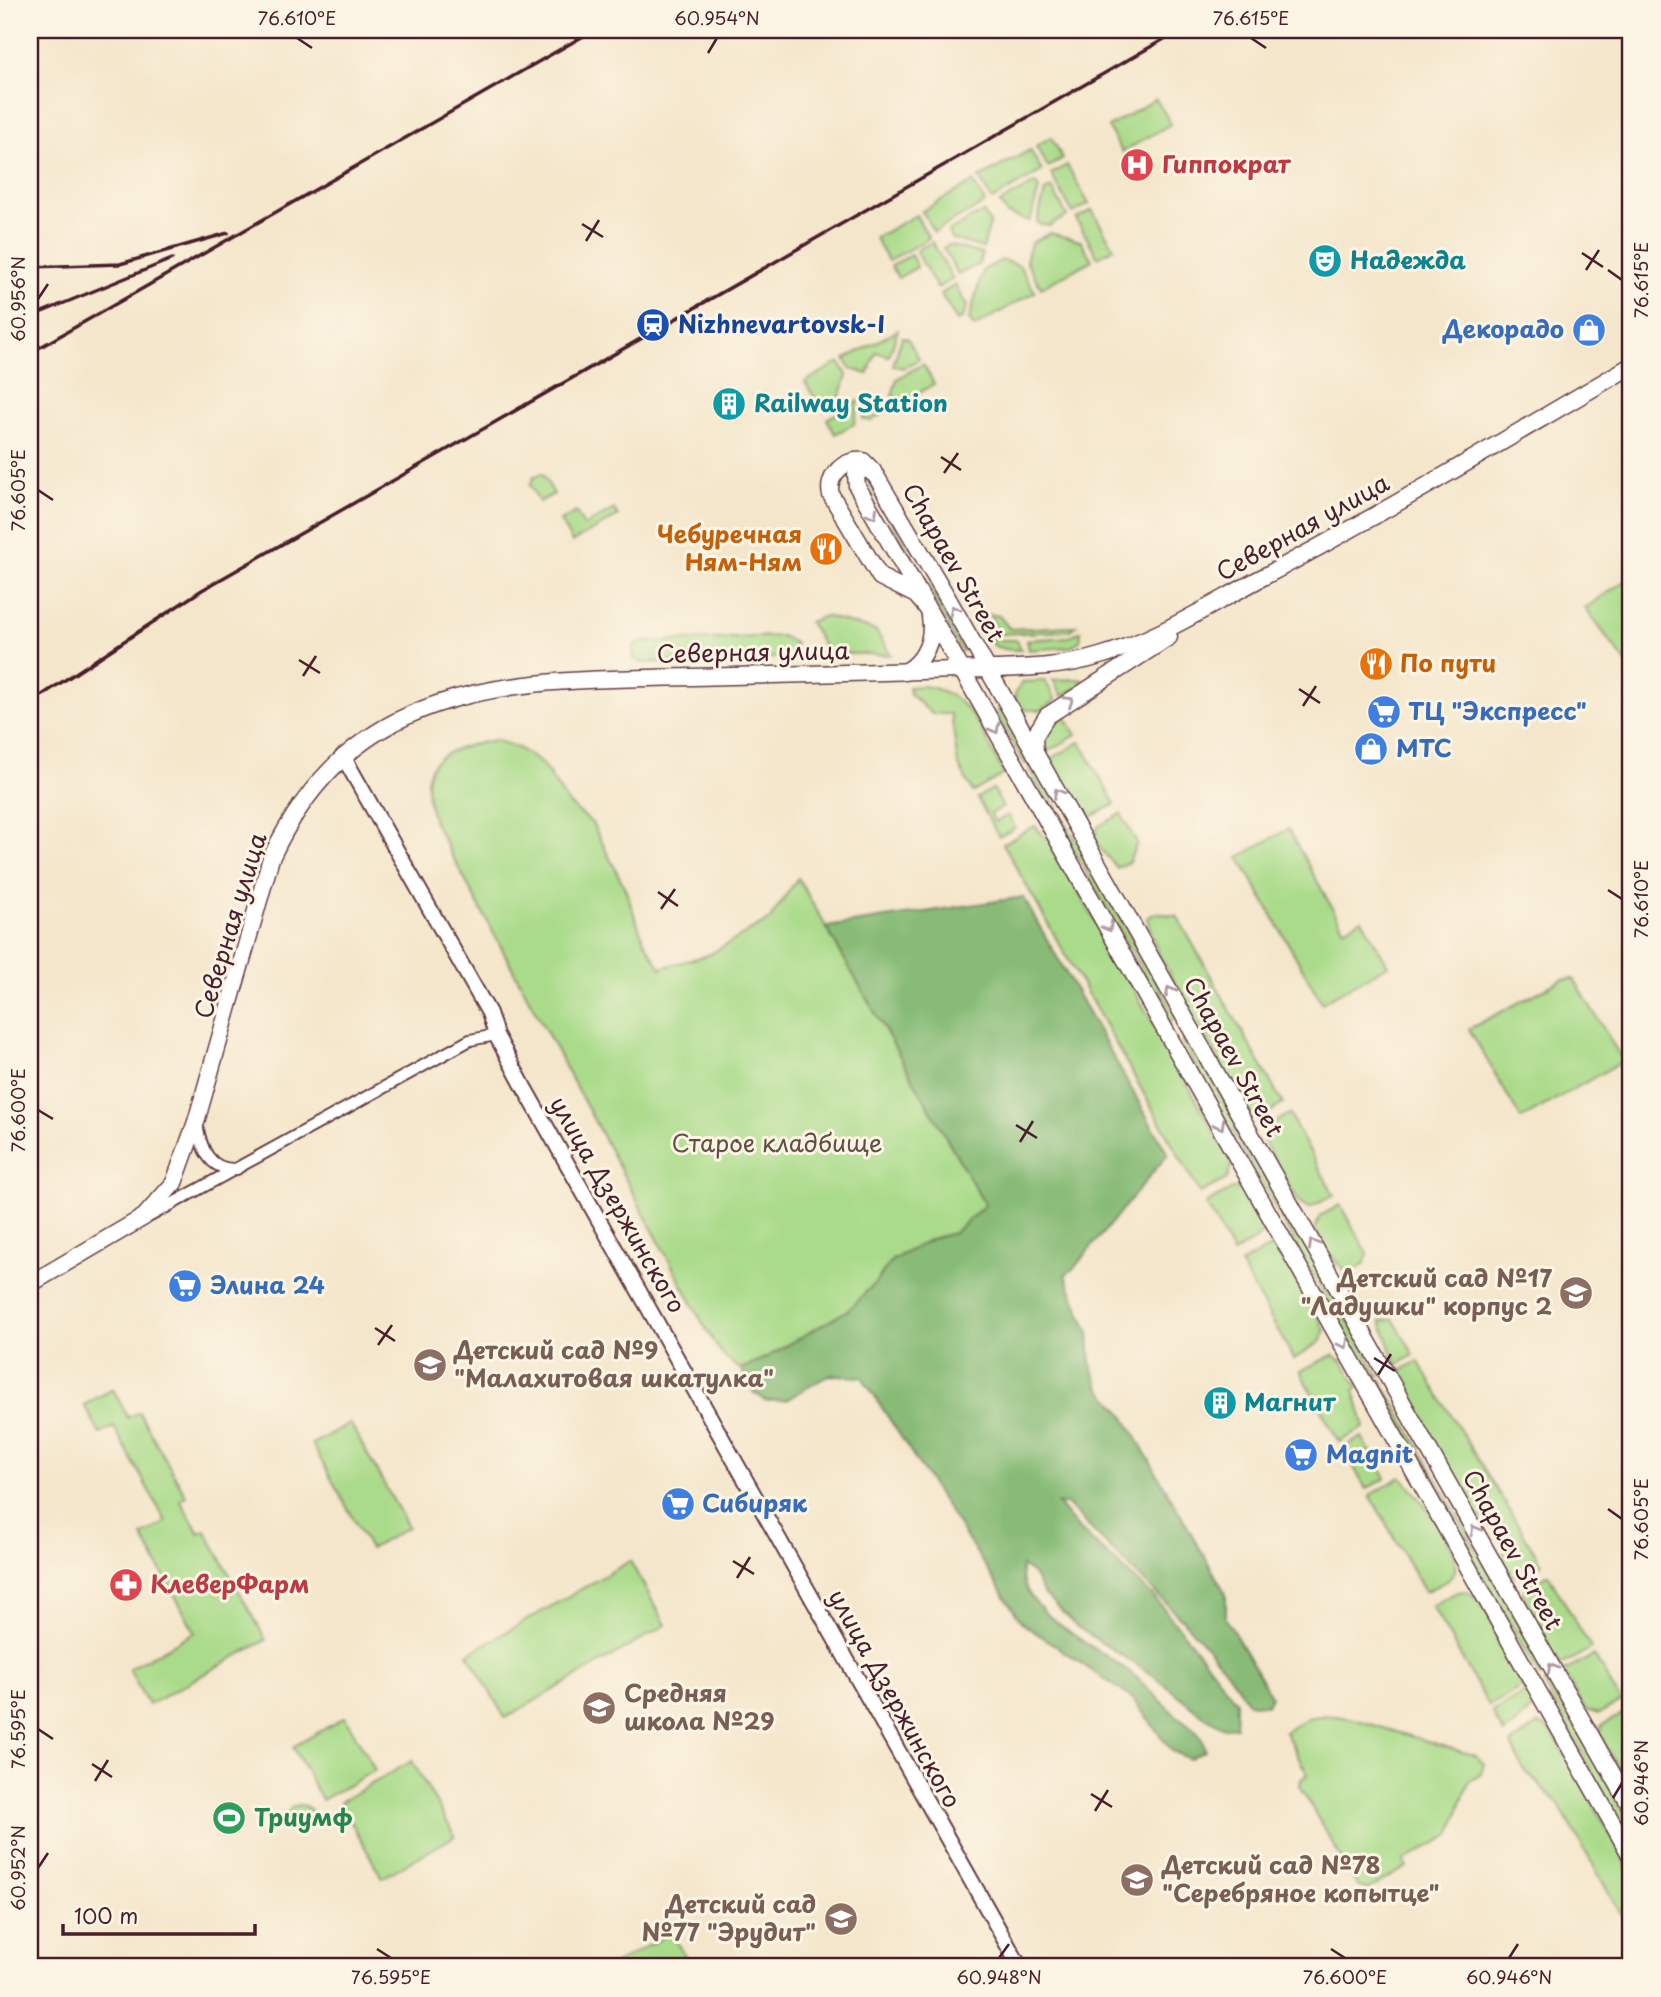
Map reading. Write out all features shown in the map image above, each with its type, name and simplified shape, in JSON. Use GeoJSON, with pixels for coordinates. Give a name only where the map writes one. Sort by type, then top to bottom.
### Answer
{"type":"FeatureCollection","features":[{"type":"Feature","properties":{"kind":"main road","name":"Северная улица"},"geometry":{"type":"LineString","coordinates":[[30,1284],[132,1226],[157,1205],[174,1183],[196,1122],[271,858],[300,805],[343,755],[399,719],[439,702],[489,690],[607,680],[987,669],[1058,665],[1103,656],[1151,637],[1276,570],[1631,366]]}},
{"type":"Feature","properties":{"kind":"main road","name":"Chapaev Street"},"geometry":{"type":"LineString","coordinates":[[925,604],[880,577],[831,495],[830,485],[839,469],[856,460],[866,463],[876,476],[1631,1807]]}},
{"type":"Feature","properties":{"kind":"main road","name":"Chapaev Street"},"geometry":{"type":"LineString","coordinates":[[876,476],[863,469],[857,473],[855,483],[1170,1036],[1631,1856]]}},
{"type":"Feature","properties":{"kind":"main road"},"geometry":{"type":"LineString","coordinates":[[1035,753],[1037,730],[1054,710],[1276,570]]}},
{"type":"Feature","properties":{"kind":"main road"},"geometry":{"type":"LineString","coordinates":[[904,672],[920,660],[927,648],[931,631],[925,604]]}},
{"type":"Feature","properties":{"kind":"main road"},"geometry":{"type":"LineString","coordinates":[[1170,1036],[1189,1025]]}},
{"type":"Feature","properties":{"kind":"street","name":"улица Дзержинского"},"geometry":{"type":"LineString","coordinates":[[343,755],[489,1013],[496,1035],[877,1717],[1020,1967]]}},
{"type":"Feature","properties":{"kind":"street","name":"Северная улица"},"geometry":{"type":"LineString","coordinates":[[132,1226],[240,1169],[470,1040],[496,1035]]}},
{"type":"Feature","properties":{"kind":"street"},"geometry":{"type":"LineString","coordinates":[[196,1122],[202,1145],[209,1158],[225,1169],[240,1169]]}},
{"type":"Feature","properties":{"kind":"green space"},"geometry":{"type":"Polygon","coordinates":[[[1156,99],[1171,124],[1122,152],[1108,127],[1156,99]]]}},
{"type":"Feature","properties":{"kind":"green space"},"geometry":{"type":"Polygon","coordinates":[[[1051,137],[1063,159],[1048,167],[1036,146],[1051,137]]]}},
{"type":"Feature","properties":{"kind":"green space"},"geometry":{"type":"Polygon","coordinates":[[[1030,150],[1042,171],[992,200],[979,178],[1030,150]]]}},
{"type":"Feature","properties":{"kind":"green space"},"geometry":{"type":"Polygon","coordinates":[[[1067,165],[1089,204],[1073,213],[1051,174],[1067,165]]]}},
{"type":"Feature","properties":{"kind":"green space"},"geometry":{"type":"Polygon","coordinates":[[[973,182],[985,203],[934,232],[922,211],[973,182]]]}},
{"type":"Feature","properties":{"kind":"green space"},"geometry":{"type":"Polygon","coordinates":[[[1035,183],[1039,189],[1030,221],[1007,214],[1000,203],[1035,183]]]}},
{"type":"Feature","properties":{"kind":"green space"},"geometry":{"type":"Polygon","coordinates":[[[1052,188],[1067,216],[1049,226],[1037,223],[1045,191],[1052,188]]]}},
{"type":"Feature","properties":{"kind":"green space"},"geometry":{"type":"Polygon","coordinates":[[[1092,210],[1114,248],[1098,257],[1076,219],[1092,210]]]}},
{"type":"Feature","properties":{"kind":"green space"},"geometry":{"type":"Polygon","coordinates":[[[983,212],[990,224],[983,248],[952,239],[948,232],[983,212]]]}},
{"type":"Feature","properties":{"kind":"green space"},"geometry":{"type":"Polygon","coordinates":[[[916,215],[929,238],[888,261],[875,238],[916,215]]]}},
{"type":"Feature","properties":{"kind":"green space"},"geometry":{"type":"Polygon","coordinates":[[[1050,233],[1081,241],[1092,260],[1041,288],[1026,261],[1031,243],[1050,233]]]}},
{"type":"Feature","properties":{"kind":"green space"},"geometry":{"type":"Polygon","coordinates":[[[932,242],[953,279],[937,288],[916,251],[932,242]]]}},
{"type":"Feature","properties":{"kind":"green space"},"geometry":{"type":"Polygon","coordinates":[[[949,245],[982,254],[979,264],[958,275],[943,248],[949,245]]]}},
{"type":"Feature","properties":{"kind":"green space"},"geometry":{"type":"Polygon","coordinates":[[[911,255],[917,267],[898,278],[891,266],[911,255]]]}},
{"type":"Feature","properties":{"kind":"green space"},"geometry":{"type":"Polygon","coordinates":[[[1002,260],[1019,265],[1035,292],[974,327],[969,319],[983,270],[1002,260]]]}},
{"type":"Feature","properties":{"kind":"green space"},"geometry":{"type":"Polygon","coordinates":[[[955,285],[967,306],[963,317],[957,321],[941,294],[955,285]]]}},
{"type":"Feature","properties":{"kind":"green space"},"geometry":{"type":"Polygon","coordinates":[[[898,330],[889,356],[876,352],[868,374],[851,369],[845,359],[898,330]]]}},
{"type":"Feature","properties":{"kind":"green space"},"geometry":{"type":"Polygon","coordinates":[[[902,337],[908,339],[919,359],[903,368],[893,365],[902,337]]]}},
{"type":"Feature","properties":{"kind":"green space"},"geometry":{"type":"Polygon","coordinates":[[[839,362],[847,375],[839,401],[819,405],[805,382],[839,362]]]}},
{"type":"Feature","properties":{"kind":"green space"},"geometry":{"type":"Polygon","coordinates":[[[923,364],[934,384],[905,401],[892,396],[897,379],[923,364]]]}},
{"type":"Feature","properties":{"kind":"green space"},"geometry":{"type":"Polygon","coordinates":[[[870,396],[898,405],[870,421],[863,419],[870,396]]]}},
{"type":"Feature","properties":{"kind":"green space"},"geometry":{"type":"Polygon","coordinates":[[[859,401],[854,424],[835,434],[827,419],[859,401]]]}},
{"type":"Feature","properties":{"kind":"green space"},"geometry":{"type":"Polygon","coordinates":[[[542,473],[554,494],[539,502],[530,485],[534,477],[542,473]]]}},
{"type":"Feature","properties":{"kind":"green space"},"geometry":{"type":"Polygon","coordinates":[[[867,478],[870,480],[965,650],[961,651],[867,478]]]}},
{"type":"Feature","properties":{"kind":"green space"},"geometry":{"type":"Polygon","coordinates":[[[614,509],[618,516],[572,542],[560,521],[576,512],[584,526],[614,509]]]}},
{"type":"Feature","properties":{"kind":"green space"},"geometry":{"type":"Polygon","coordinates":[[[1631,577],[1631,667],[1630,668],[1585,608],[1631,577]]]}},
{"type":"Feature","properties":{"kind":"green space"},"geometry":{"type":"Polygon","coordinates":[[[989,614],[999,616],[1010,629],[1076,626],[1068,631],[1000,634],[989,614]]]}},
{"type":"Feature","properties":{"kind":"green space"},"geometry":{"type":"Polygon","coordinates":[[[825,616],[876,631],[891,655],[828,653],[809,622],[825,616]]]}},
{"type":"Feature","properties":{"kind":"green space"},"geometry":{"type":"Polygon","coordinates":[[[982,618],[994,640],[1017,640],[1021,650],[992,644],[979,628],[982,618]]]}},
{"type":"Feature","properties":{"kind":"green space"},"geometry":{"type":"Polygon","coordinates":[[[1081,631],[1080,641],[1070,647],[1029,650],[1027,640],[1069,637],[1081,631]]]}},
{"type":"Feature","properties":{"kind":"green space"},"geometry":{"type":"Polygon","coordinates":[[[781,636],[795,643],[790,657],[642,663],[633,658],[634,645],[640,642],[781,636]]]}},
{"type":"Feature","properties":{"kind":"green space"},"geometry":{"type":"Polygon","coordinates":[[[1080,679],[1085,682],[1083,685],[1062,696],[1053,680],[1080,679]]]}},
{"type":"Feature","properties":{"kind":"green space"},"geometry":{"type":"Polygon","coordinates":[[[1045,681],[1056,700],[1040,710],[1024,710],[1015,700],[1015,693],[1023,682],[1045,681]]]}},
{"type":"Feature","properties":{"kind":"green space"},"geometry":{"type":"Polygon","coordinates":[[[923,686],[940,690],[965,706],[982,731],[1004,774],[973,792],[958,764],[951,714],[932,714],[910,694],[909,687],[923,686]]]}},
{"type":"Feature","properties":{"kind":"green space"},"geometry":{"type":"Polygon","coordinates":[[[997,709],[1002,711],[1030,761],[1025,764],[996,714],[997,709]]]}},
{"type":"Feature","properties":{"kind":"green space"},"geometry":{"type":"Polygon","coordinates":[[[1063,713],[1076,735],[1045,753],[1043,740],[1046,730],[1063,713]]]}},
{"type":"Feature","properties":{"kind":"green space","name":"Старое кладбище"},"geometry":{"type":"Polygon","coordinates":[[[495,740],[518,748],[542,764],[568,803],[592,823],[624,886],[644,941],[661,968],[708,955],[769,920],[798,878],[985,1205],[954,1233],[931,1239],[892,1260],[876,1282],[848,1310],[741,1369],[727,1359],[700,1318],[434,822],[427,784],[429,771],[445,754],[495,740]]]}},
{"type":"Feature","properties":{"kind":"green space"},"geometry":{"type":"Polygon","coordinates":[[[1080,742],[1115,804],[1089,818],[1080,813],[1049,760],[1080,742]]]}},
{"type":"Feature","properties":{"kind":"green space"},"geometry":{"type":"Polygon","coordinates":[[[1034,766],[1177,1018],[1171,1022],[1029,770],[1034,766]]]}},
{"type":"Feature","properties":{"kind":"green space"},"geometry":{"type":"Polygon","coordinates":[[[993,789],[1003,807],[991,814],[995,822],[1008,815],[1015,828],[999,837],[977,798],[993,789]]]}},
{"type":"Feature","properties":{"kind":"green space"},"geometry":{"type":"Polygon","coordinates":[[[1121,814],[1137,843],[1129,862],[1117,868],[1099,847],[1094,836],[1099,826],[1121,814]]]}},
{"type":"Feature","properties":{"kind":"green space"},"geometry":{"type":"Polygon","coordinates":[[[1035,826],[1052,845],[1232,1163],[1227,1179],[1200,1193],[1003,844],[1035,826]]]}},
{"type":"Feature","properties":{"kind":"green space"},"geometry":{"type":"Polygon","coordinates":[[[1288,829],[1344,929],[1362,919],[1388,965],[1322,1003],[1239,857],[1288,829]]]}},
{"type":"Feature","properties":{"kind":"green space"},"geometry":{"type":"Polygon","coordinates":[[[1023,897],[1168,1154],[1075,1267],[1065,1275],[1089,1333],[1091,1364],[1099,1387],[1123,1414],[1226,1594],[1226,1619],[1271,1696],[1267,1705],[1248,1703],[1229,1675],[1186,1624],[1067,1504],[1058,1504],[1076,1526],[1155,1598],[1236,1701],[1236,1727],[1224,1728],[1202,1715],[1154,1676],[1077,1627],[1043,1593],[1033,1574],[1021,1566],[1023,1583],[1032,1599],[1046,1614],[1132,1674],[1195,1730],[1204,1744],[1205,1751],[1190,1759],[1172,1751],[1132,1698],[1022,1623],[862,1377],[829,1375],[786,1400],[767,1401],[754,1393],[741,1369],[848,1310],[876,1282],[892,1260],[931,1239],[954,1233],[985,1205],[826,927],[1023,897]]]}},
{"type":"Feature","properties":{"kind":"green space"},"geometry":{"type":"Polygon","coordinates":[[[1156,913],[1177,916],[1283,1104],[1261,1116],[1248,1112],[1158,953],[1147,918],[1156,913]]]}},
{"type":"Feature","properties":{"kind":"green space"},"geometry":{"type":"Polygon","coordinates":[[[1563,979],[1574,979],[1623,1061],[1521,1119],[1469,1029],[1563,979]]]}},
{"type":"Feature","properties":{"kind":"green space"},"geometry":{"type":"Polygon","coordinates":[[[1188,1038],[1379,1376],[1372,1380],[1182,1042],[1188,1038]]]}},
{"type":"Feature","properties":{"kind":"green space"},"geometry":{"type":"Polygon","coordinates":[[[1289,1114],[1334,1195],[1309,1208],[1299,1202],[1263,1140],[1264,1129],[1289,1114]]]}},
{"type":"Feature","properties":{"kind":"green space"},"geometry":{"type":"Polygon","coordinates":[[[1244,1188],[1249,1191],[1261,1214],[1264,1228],[1255,1239],[1233,1253],[1206,1204],[1232,1189],[1244,1188]]]}},
{"type":"Feature","properties":{"kind":"green space"},"geometry":{"type":"Polygon","coordinates":[[[1340,1205],[1368,1254],[1364,1264],[1348,1274],[1329,1254],[1315,1229],[1320,1216],[1340,1205]]]}},
{"type":"Feature","properties":{"kind":"green space"},"geometry":{"type":"Polygon","coordinates":[[[1271,1247],[1283,1252],[1325,1330],[1320,1342],[1294,1359],[1240,1264],[1271,1247]]]}},
{"type":"Feature","properties":{"kind":"green space"},"geometry":{"type":"Polygon","coordinates":[[[1393,1319],[1414,1355],[1397,1365],[1381,1321],[1393,1319]]]}},
{"type":"Feature","properties":{"kind":"green space"},"geometry":{"type":"Polygon","coordinates":[[[1333,1355],[1343,1362],[1358,1387],[1354,1390],[1365,1427],[1339,1442],[1300,1371],[1333,1355]]]}},
{"type":"Feature","properties":{"kind":"green space"},"geometry":{"type":"Polygon","coordinates":[[[1418,1361],[1542,1564],[1521,1576],[1512,1576],[1502,1561],[1504,1552],[1513,1545],[1493,1510],[1483,1516],[1475,1528],[1397,1373],[1418,1361]]]}},
{"type":"Feature","properties":{"kind":"green space"},"geometry":{"type":"Polygon","coordinates":[[[1381,1380],[1546,1673],[1540,1677],[1375,1384],[1381,1380]]]}},
{"type":"Feature","properties":{"kind":"green space"},"geometry":{"type":"Polygon","coordinates":[[[113,1389],[128,1418],[139,1412],[186,1496],[180,1500],[199,1533],[205,1530],[266,1640],[148,1705],[129,1669],[195,1632],[142,1536],[166,1522],[114,1427],[100,1434],[84,1405],[113,1389]]]}},
{"type":"Feature","properties":{"kind":"green space"},"geometry":{"type":"Polygon","coordinates":[[[350,1423],[408,1527],[370,1549],[312,1444],[350,1423]]]}},
{"type":"Feature","properties":{"kind":"green space"},"geometry":{"type":"Polygon","coordinates":[[[1362,1437],[1386,1478],[1366,1489],[1343,1448],[1362,1437]]]}},
{"type":"Feature","properties":{"kind":"green space"},"geometry":{"type":"Polygon","coordinates":[[[1401,1477],[1438,1524],[1453,1553],[1453,1575],[1444,1583],[1425,1592],[1370,1495],[1401,1477]]]}},
{"type":"Feature","properties":{"kind":"green space"},"geometry":{"type":"Polygon","coordinates":[[[630,1561],[666,1625],[505,1718],[468,1654],[630,1561]]]}},
{"type":"Feature","properties":{"kind":"green space"},"geometry":{"type":"Polygon","coordinates":[[[1548,1574],[1591,1648],[1560,1666],[1522,1594],[1526,1586],[1548,1574]]]}},
{"type":"Feature","properties":{"kind":"green space"},"geometry":{"type":"Polygon","coordinates":[[[1467,1591],[1479,1600],[1527,1684],[1489,1706],[1432,1606],[1457,1592],[1467,1591]]]}},
{"type":"Feature","properties":{"kind":"green space"},"geometry":{"type":"Polygon","coordinates":[[[1594,1655],[1621,1702],[1598,1714],[1585,1710],[1563,1672],[1594,1655]]]}},
{"type":"Feature","properties":{"kind":"green space"},"geometry":{"type":"Polygon","coordinates":[[[1550,1680],[1631,1826],[1631,1842],[1544,1684],[1550,1680]]]}},
{"type":"Feature","properties":{"kind":"green space"},"geometry":{"type":"Polygon","coordinates":[[[1530,1690],[1534,1707],[1504,1734],[1492,1712],[1530,1690]]]}},
{"type":"Feature","properties":{"kind":"green space"},"geometry":{"type":"Polygon","coordinates":[[[1627,1712],[1631,1720],[1631,1791],[1599,1734],[1602,1725],[1627,1712]]]}},
{"type":"Feature","properties":{"kind":"green space"},"geometry":{"type":"Polygon","coordinates":[[[1328,1715],[1354,1719],[1476,1756],[1484,1764],[1480,1775],[1469,1781],[1450,1835],[1404,1861],[1407,1867],[1367,1890],[1357,1886],[1300,1787],[1301,1779],[1308,1775],[1285,1732],[1308,1718],[1328,1715]]]}},
{"type":"Feature","properties":{"kind":"green space"},"geometry":{"type":"Polygon","coordinates":[[[345,1717],[375,1770],[322,1800],[293,1747],[345,1717]]]}},
{"type":"Feature","properties":{"kind":"green space"},"geometry":{"type":"Polygon","coordinates":[[[1539,1724],[1551,1730],[1624,1858],[1631,1883],[1631,1932],[1558,1803],[1523,1769],[1511,1744],[1539,1724]]]}},
{"type":"Feature","properties":{"kind":"green space"},"geometry":{"type":"Polygon","coordinates":[[[412,1761],[455,1836],[382,1878],[340,1802],[412,1761]]]}},
{"type":"Feature","properties":{"kind":"green space"},"geometry":{"type":"Polygon","coordinates":[[[300,1805],[309,1809],[313,1818],[309,1827],[300,1831],[291,1827],[287,1818],[291,1809],[300,1805]]]}},
{"type":"Feature","properties":{"kind":"green space"},"geometry":{"type":"Polygon","coordinates":[[[671,1933],[691,1967],[610,1967],[671,1933]]]}},
{"type":"Feature","properties":{"kind":"railway"},"geometry":{"type":"LineString","coordinates":[[30,353],[594,30]]}},
{"type":"Feature","properties":{"kind":"railway"},"geometry":{"type":"LineString","coordinates":[[30,703],[202,590],[1180,30]]}},
{"type":"Feature","properties":{"kind":"railway"},"geometry":{"type":"LineString","coordinates":[[30,267],[120,264],[228,233]]}},
{"type":"Feature","properties":{"kind":"railway"},"geometry":{"type":"LineString","coordinates":[[30,317],[172,259]]}},
{"type":"Feature","properties":{"kind":"place","name":"Гиппократ"},"geometry":{"type":"Point","coordinates":[1137,165]}},
{"type":"Feature","properties":{"kind":"place","name":"Надежда"},"geometry":{"type":"Point","coordinates":[1325,261]}},
{"type":"Feature","properties":{"kind":"place","name":"Nizhnevartovsk-I"},"geometry":{"type":"Point","coordinates":[653,325]}},
{"type":"Feature","properties":{"kind":"place","name":"Декорадо"},"geometry":{"type":"Point","coordinates":[1589,330]}},
{"type":"Feature","properties":{"kind":"place","name":"Railway Station"},"geometry":{"type":"Point","coordinates":[729,404]}},
{"type":"Feature","properties":{"kind":"place","name":"Чебуречная Ням-Ням"},"geometry":{"type":"Point","coordinates":[826,549]}},
{"type":"Feature","properties":{"kind":"place","name":"По пути"},"geometry":{"type":"Point","coordinates":[1376,664]}},
{"type":"Feature","properties":{"kind":"place","name":"ТЦ \"Экспресс\""},"geometry":{"type":"Point","coordinates":[1384,712]}},
{"type":"Feature","properties":{"kind":"place","name":"МТС"},"geometry":{"type":"Point","coordinates":[1371,749]}},
{"type":"Feature","properties":{"kind":"place","name":"Элина 24"},"geometry":{"type":"Point","coordinates":[185,1286]}},
{"type":"Feature","properties":{"kind":"place","name":"Детский сад №17 \"Ладушки\" корпус 2"},"geometry":{"type":"Point","coordinates":[1576,1293]}},
{"type":"Feature","properties":{"kind":"place","name":"Детский сад №9 \"Малахитовая шкатулка\""},"geometry":{"type":"Point","coordinates":[430,1365]}},
{"type":"Feature","properties":{"kind":"place","name":"Магнит"},"geometry":{"type":"Point","coordinates":[1220,1403]}},
{"type":"Feature","properties":{"kind":"place","name":"Magnit"},"geometry":{"type":"Point","coordinates":[1301,1455]}},
{"type":"Feature","properties":{"kind":"place","name":"Сибиряк"},"geometry":{"type":"Point","coordinates":[678,1504]}},
{"type":"Feature","properties":{"kind":"place","name":"КлеверФарм"},"geometry":{"type":"Point","coordinates":[126,1585]}},
{"type":"Feature","properties":{"kind":"place","name":"Средняя школа №29"},"geometry":{"type":"Point","coordinates":[599,1708]}},
{"type":"Feature","properties":{"kind":"place","name":"Триумф"},"geometry":{"type":"Point","coordinates":[229,1818]}},
{"type":"Feature","properties":{"kind":"place","name":"Детский сад №78 \"Серебряное копытце\""},"geometry":{"type":"Point","coordinates":[1137,1880]}},
{"type":"Feature","properties":{"kind":"place","name":"Детский сад №77 \"Эрудит\""},"geometry":{"type":"Point","coordinates":[841,1919]}}]}
